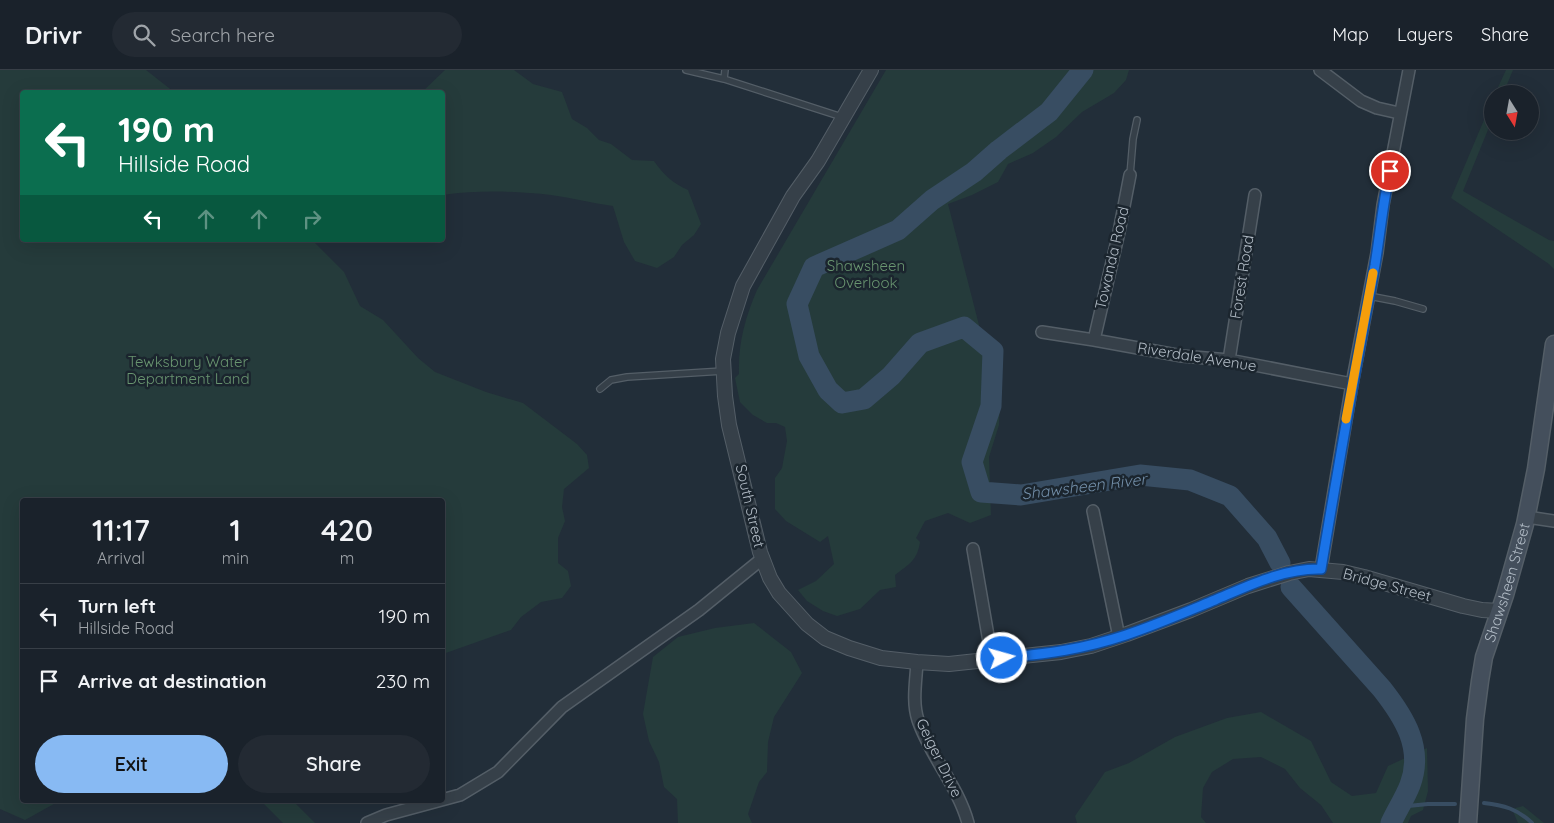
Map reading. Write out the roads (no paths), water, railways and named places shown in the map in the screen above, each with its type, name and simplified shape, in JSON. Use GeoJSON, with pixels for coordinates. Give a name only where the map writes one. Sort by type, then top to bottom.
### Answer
{"type":"FeatureCollection","features":[{"type":"Feature","properties":{"kind":"main road","name":"Shawsheen Street"},"geometry":{"type":"LineString","coordinates":[[1468,823],[1477,700],[1484,657],[1500,611],[1527,517],[1554,344]]}},
{"type":"Feature","properties":{"kind":"street","name":"South Street"},"geometry":{"type":"LineString","coordinates":[[445,800],[460,795],[498,772],[562,707],[699,610],[763,558],[751,517],[724,396],[723,359],[728,333],[743,286],[793,196],[818,161],[871,70]]}},
{"type":"Feature","properties":{"kind":"street"},"geometry":{"type":"LineString","coordinates":[[1320,70],[1348,92],[1371,106],[1399,113]]}},
{"type":"Feature","properties":{"kind":"street"},"geometry":{"type":"LineString","coordinates":[[1321,569],[1352,384],[1377,253],[1382,205],[1409,70]]}},
{"type":"Feature","properties":{"kind":"street","name":"Towanda Road"},"geometry":{"type":"LineString","coordinates":[[1094,340],[1130,175]]}},
{"type":"Feature","properties":{"kind":"street","name":"Forest Road"},"geometry":{"type":"LineString","coordinates":[[1229,360],[1256,194]]}},
{"type":"Feature","properties":{"kind":"street","name":"Riverdale Avenue"},"geometry":{"type":"LineString","coordinates":[[1042,332],[1182,356],[1229,360],[1352,384]]}},
{"type":"Feature","properties":{"kind":"street"},"geometry":{"type":"LineString","coordinates":[[1094,511],[1119,637]]}},
{"type":"Feature","properties":{"kind":"street"},"geometry":{"type":"LineString","coordinates":[[1527,517],[1554,521]]}},
{"type":"Feature","properties":{"kind":"street"},"geometry":{"type":"LineString","coordinates":[[973,549],[992,660]]}},
{"type":"Feature","properties":{"kind":"street","name":"Bridge Street"},"geometry":{"type":"LineString","coordinates":[[763,558],[770,578],[787,604],[807,624],[825,638],[848,648],[880,658],[917,662],[949,664],[1061,652],[1091,646],[1191,610],[1256,583],[1294,571],[1309,569],[1321,569],[1364,577],[1463,606],[1500,611]]}},
{"type":"Feature","properties":{"kind":"street","name":"Geiger Drive"},"geometry":{"type":"LineString","coordinates":[[917,662],[915,698],[917,719],[963,806],[968,823]]}},
{"type":"Feature","properties":{"kind":"street","name":"South Street"},"geometry":{"type":"LineString","coordinates":[[367,823],[386,815],[435,803]]}},
{"type":"Feature","properties":{"kind":"lane"},"geometry":{"type":"LineString","coordinates":[[686,70],[724,79],[844,117]]}},
{"type":"Feature","properties":{"kind":"lane"},"geometry":{"type":"LineString","coordinates":[[724,79],[725,70]]}},
{"type":"Feature","properties":{"kind":"lane"},"geometry":{"type":"LineString","coordinates":[[1130,175],[1133,139],[1137,120]]}},
{"type":"Feature","properties":{"kind":"lane"},"geometry":{"type":"LineString","coordinates":[[1369,296],[1424,308]]}},
{"type":"Feature","properties":{"kind":"lane"},"geometry":{"type":"LineString","coordinates":[[600,389],[611,380],[628,377],[723,372]]}},
{"type":"Feature","properties":{"kind":"waterway","name":"Shawsheen River"},"geometry":{"type":"LineString","coordinates":[[1083,70],[1049,112],[999,150],[974,172],[932,200],[898,230],[814,267],[797,304],[809,356],[828,390],[842,403],[864,399],[891,376],[920,343],[964,327],[993,351],[991,406],[972,462],[981,492],[1021,495],[1140,475],[1190,480],[1230,496],[1267,538],[1280,563]]}},
{"type":"Feature","properties":{"kind":"waterway","name":"Shawsheen River"},"geometry":{"type":"LineString","coordinates":[[1291,587],[1382,689],[1398,711],[1410,734],[1415,758],[1414,771],[1408,790],[1391,823]]}},
{"type":"Feature","properties":{"kind":"waterway"},"geometry":{"type":"LineString","coordinates":[[1484,803],[1510,808],[1532,823]]}},
{"type":"Feature","properties":{"kind":"waterway"},"geometry":{"type":"LineString","coordinates":[[1398,807],[1455,804]]}},
{"type":"Feature","properties":{"kind":"park label","name":"Shawsheen Overlook"},"geometry":{"type":"Point","coordinates":[866,274]}},
{"type":"Feature","properties":{"kind":"park label","name":"Tewksbury Water Department Land"},"geometry":{"type":"Point","coordinates":[188,370]}}]}
